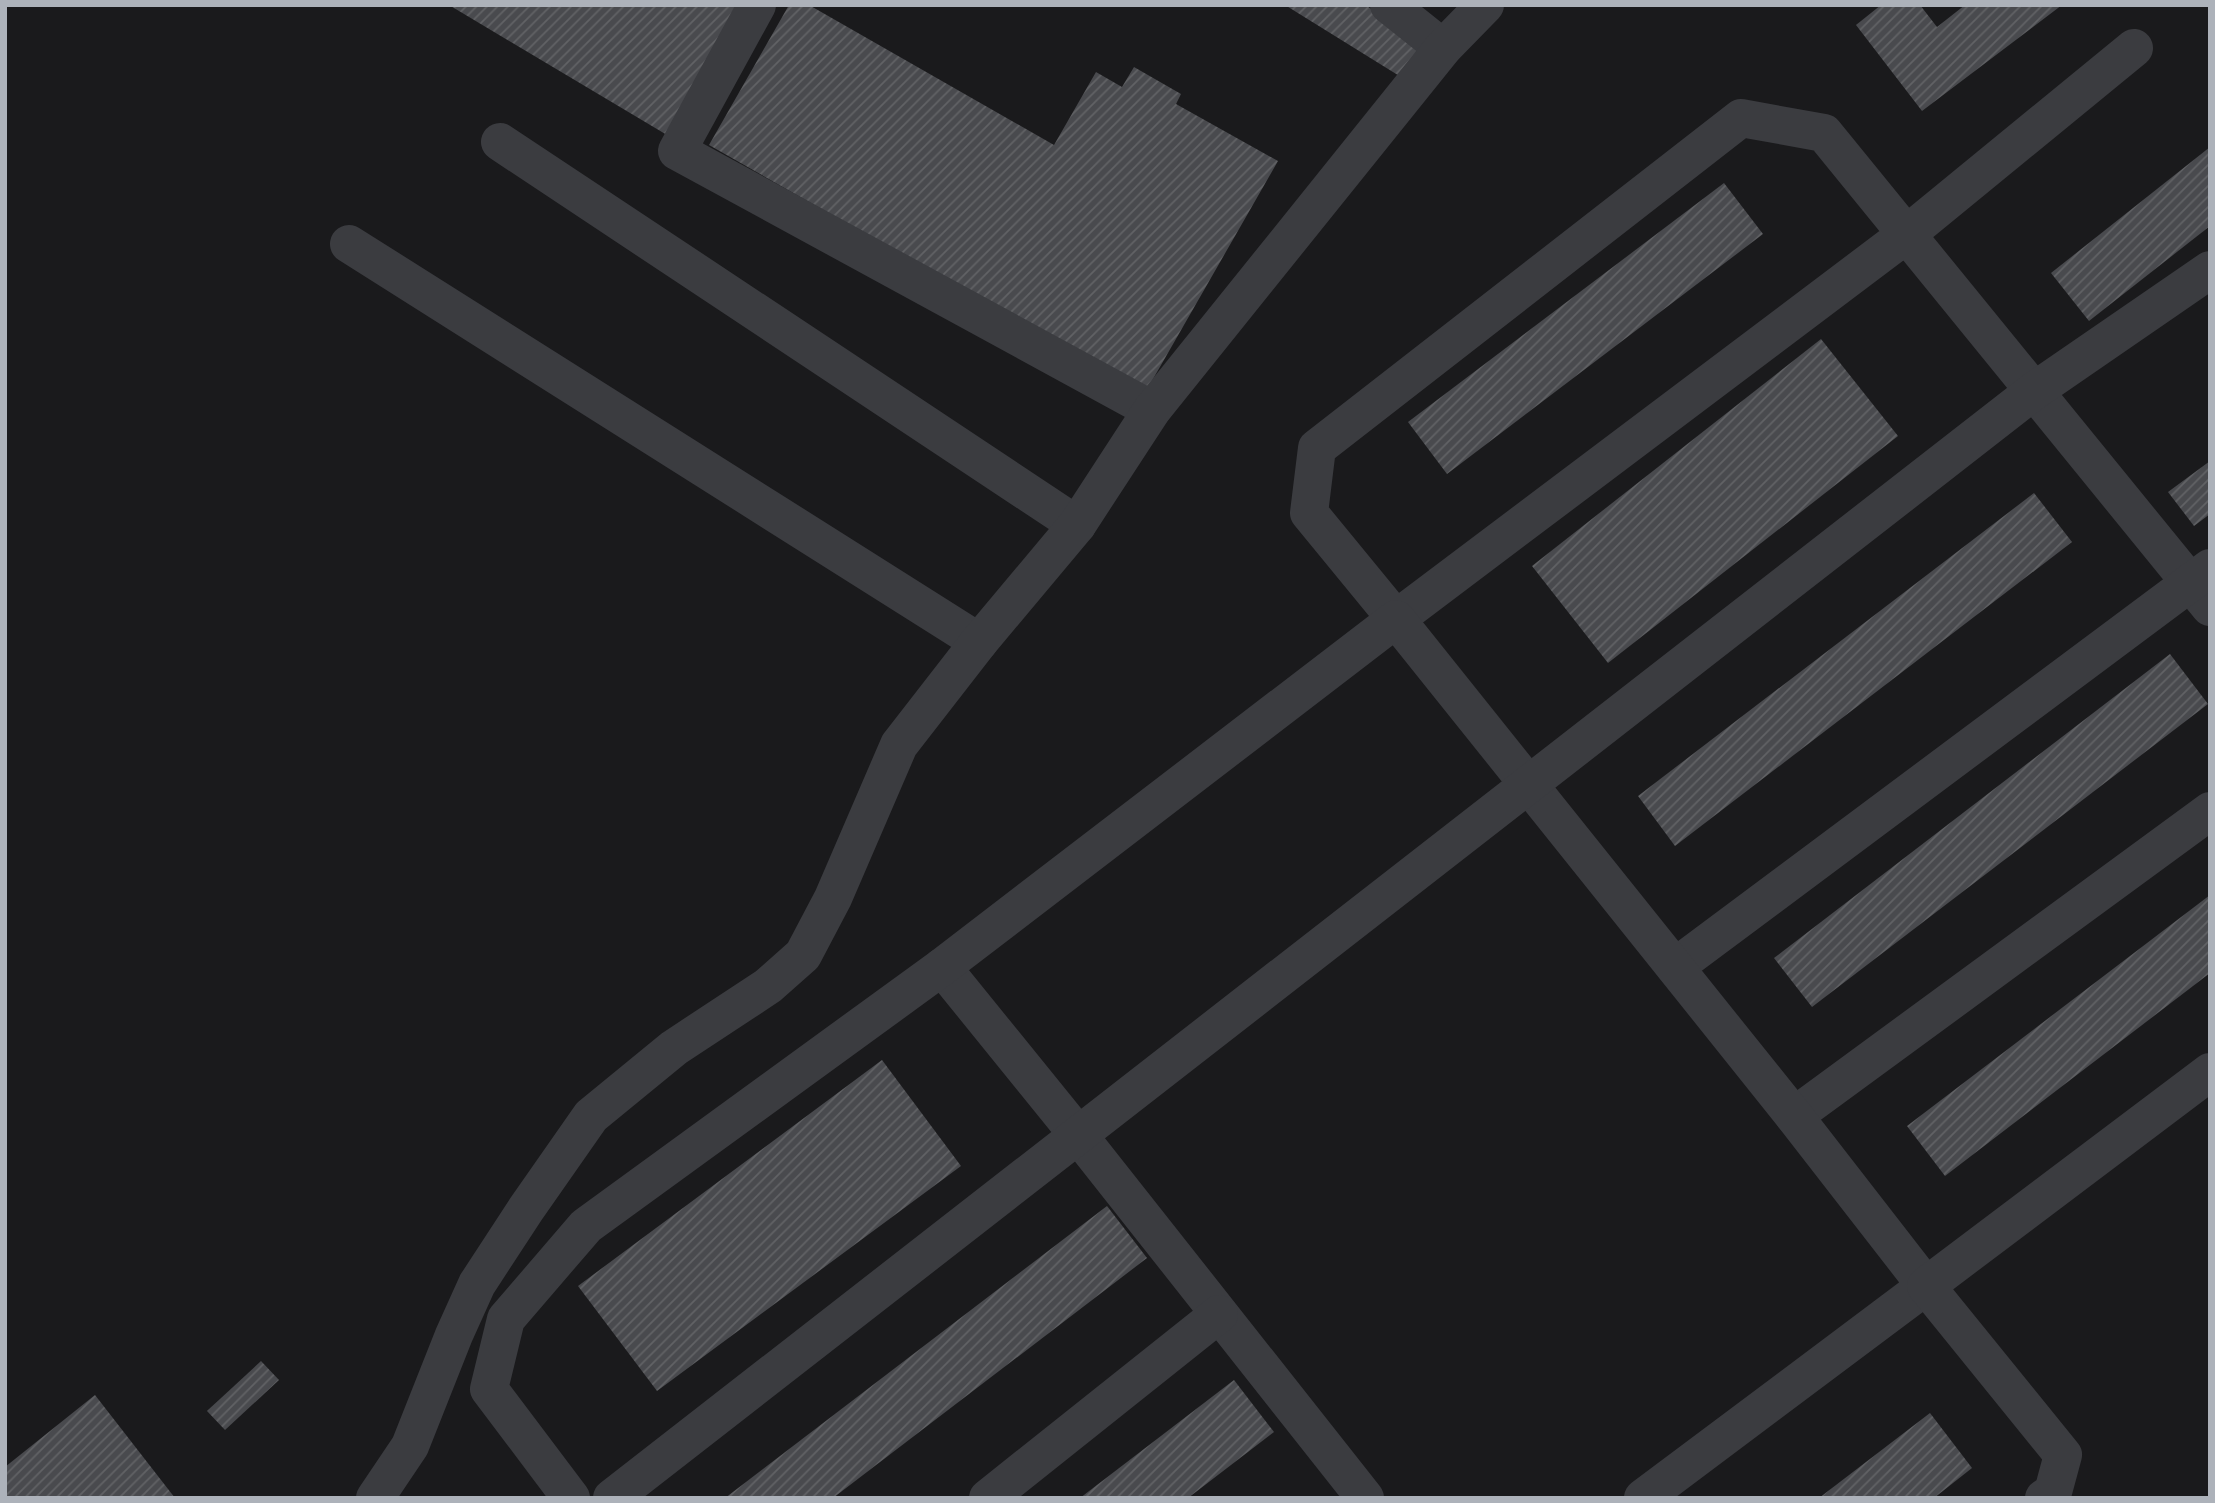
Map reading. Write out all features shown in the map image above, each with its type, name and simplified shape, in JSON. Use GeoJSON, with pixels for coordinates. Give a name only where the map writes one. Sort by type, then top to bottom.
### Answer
{"type":"FeatureCollection","features":[{"type":"Feature","properties":{"kind":"street"},"geometry":{"type":"LineString","coordinates":[[757,5],[677,151],[1152,410]]}},
{"type":"Feature","properties":{"kind":"street"},"geometry":{"type":"LineString","coordinates":[[1389,5],[1443,48]]}},
{"type":"Feature","properties":{"kind":"street"},"geometry":{"type":"LineString","coordinates":[[375,1498],[410,1446],[477,1284],[591,1116],[674,1048],[768,986],[803,955],[833,898],[899,745],[979,642],[1077,525],[1152,410],[1443,48],[1485,5]]}},
{"type":"Feature","properties":{"kind":"street"},"geometry":{"type":"LineString","coordinates":[[571,1498],[489,1389],[506,1319],[586,1226],[942,967],[1396,619],[1907,234],[2134,48]]}},
{"type":"Feature","properties":{"kind":"street"},"geometry":{"type":"LineString","coordinates":[[1675,967],[2203,586],[2034,391],[1824,133],[1741,118],[1317,448],[1309,513],[2063,1455],[2053,1492],[2045,1498]]}},
{"type":"Feature","properties":{"kind":"street"},"geometry":{"type":"LineString","coordinates":[[500,142],[1077,525]]}},
{"type":"Feature","properties":{"kind":"street"},"geometry":{"type":"LineString","coordinates":[[349,244],[979,642]]}},
{"type":"Feature","properties":{"kind":"street"},"geometry":{"type":"LineString","coordinates":[[612,1498],[2034,391],[2210,270]]}},
{"type":"Feature","properties":{"kind":"street"},"geometry":{"type":"LineString","coordinates":[[1794,1116],[2210,811]]}},
{"type":"Feature","properties":{"kind":"street"},"geometry":{"type":"LineString","coordinates":[[942,967],[1365,1498]]}},
{"type":"Feature","properties":{"kind":"street"},"geometry":{"type":"LineString","coordinates":[[1643,1498],[2210,1072]]}},
{"type":"Feature","properties":{"kind":"street"},"geometry":{"type":"LineString","coordinates":[[988,1498],[1219,1314]]}},
{"type":"Feature","properties":{"kind":"building"},"geometry":{"type":"Polygon","coordinates":[[[449,5],[745,5],[667,135],[449,5]]]}},
{"type":"Feature","properties":{"kind":"building"},"geometry":{"type":"Polygon","coordinates":[[[789,5],[809,5],[1054,145],[1096,72],[1122,87],[1134,67],[1181,94],[1176,104],[1278,161],[1145,393],[709,145],[789,5]]]}},
{"type":"Feature","properties":{"kind":"building"},"geometry":{"type":"Polygon","coordinates":[[[1285,5],[1365,5],[1423,41],[1401,77],[1285,5]]]}},
{"type":"Feature","properties":{"kind":"building"},"geometry":{"type":"Polygon","coordinates":[[[1881,5],[1920,5],[1937,27],[1965,5],[2062,5],[1922,111],[1856,25],[1881,5]]]}},
{"type":"Feature","properties":{"kind":"building"},"geometry":{"type":"Polygon","coordinates":[[[2210,147],[2210,226],[2089,321],[2051,273],[2210,147]]]}},
{"type":"Feature","properties":{"kind":"building"},"geometry":{"type":"Polygon","coordinates":[[[1724,183],[1763,234],[1447,474],[1408,422],[1724,183]]]}},
{"type":"Feature","properties":{"kind":"building"},"geometry":{"type":"Polygon","coordinates":[[[1821,339],[1898,436],[1608,663],[1532,566],[1821,339]]]}},
{"type":"Feature","properties":{"kind":"building"},"geometry":{"type":"Polygon","coordinates":[[[2210,461],[2210,514],[2194,526],[2168,492],[2210,461]]]}},
{"type":"Feature","properties":{"kind":"building"},"geometry":{"type":"Polygon","coordinates":[[[2034,493],[2072,542],[1675,846],[1638,796],[2034,493]]]}},
{"type":"Feature","properties":{"kind":"building"},"geometry":{"type":"Polygon","coordinates":[[[2170,654],[2208,704],[1812,1007],[1774,958],[2170,654]]]}},
{"type":"Feature","properties":{"kind":"building"},"geometry":{"type":"Polygon","coordinates":[[[2210,895],[2210,973],[1945,1176],[1907,1126],[2210,895]]]}},
{"type":"Feature","properties":{"kind":"building"},"geometry":{"type":"Polygon","coordinates":[[[882,1060],[961,1166],[657,1391],[578,1286],[882,1060]]]}},
{"type":"Feature","properties":{"kind":"building"},"geometry":{"type":"Polygon","coordinates":[[[1107,1206],[1147,1258],[833,1498],[725,1498],[1107,1206]]]}},
{"type":"Feature","properties":{"kind":"building"},"geometry":{"type":"Polygon","coordinates":[[[261,1361],[279,1380],[225,1430],[207,1411],[261,1361]]]}},
{"type":"Feature","properties":{"kind":"building"},"geometry":{"type":"Polygon","coordinates":[[[1234,1380],[1274,1432],[1188,1498],[1080,1498],[1234,1380]]]}},
{"type":"Feature","properties":{"kind":"building"},"geometry":{"type":"Polygon","coordinates":[[[95,1395],[175,1498],[5,1498],[5,1467],[95,1395]]]}},
{"type":"Feature","properties":{"kind":"building"},"geometry":{"type":"Polygon","coordinates":[[[1930,1413],[1972,1468],[1934,1498],[1819,1498],[1930,1413]]]}}]}
